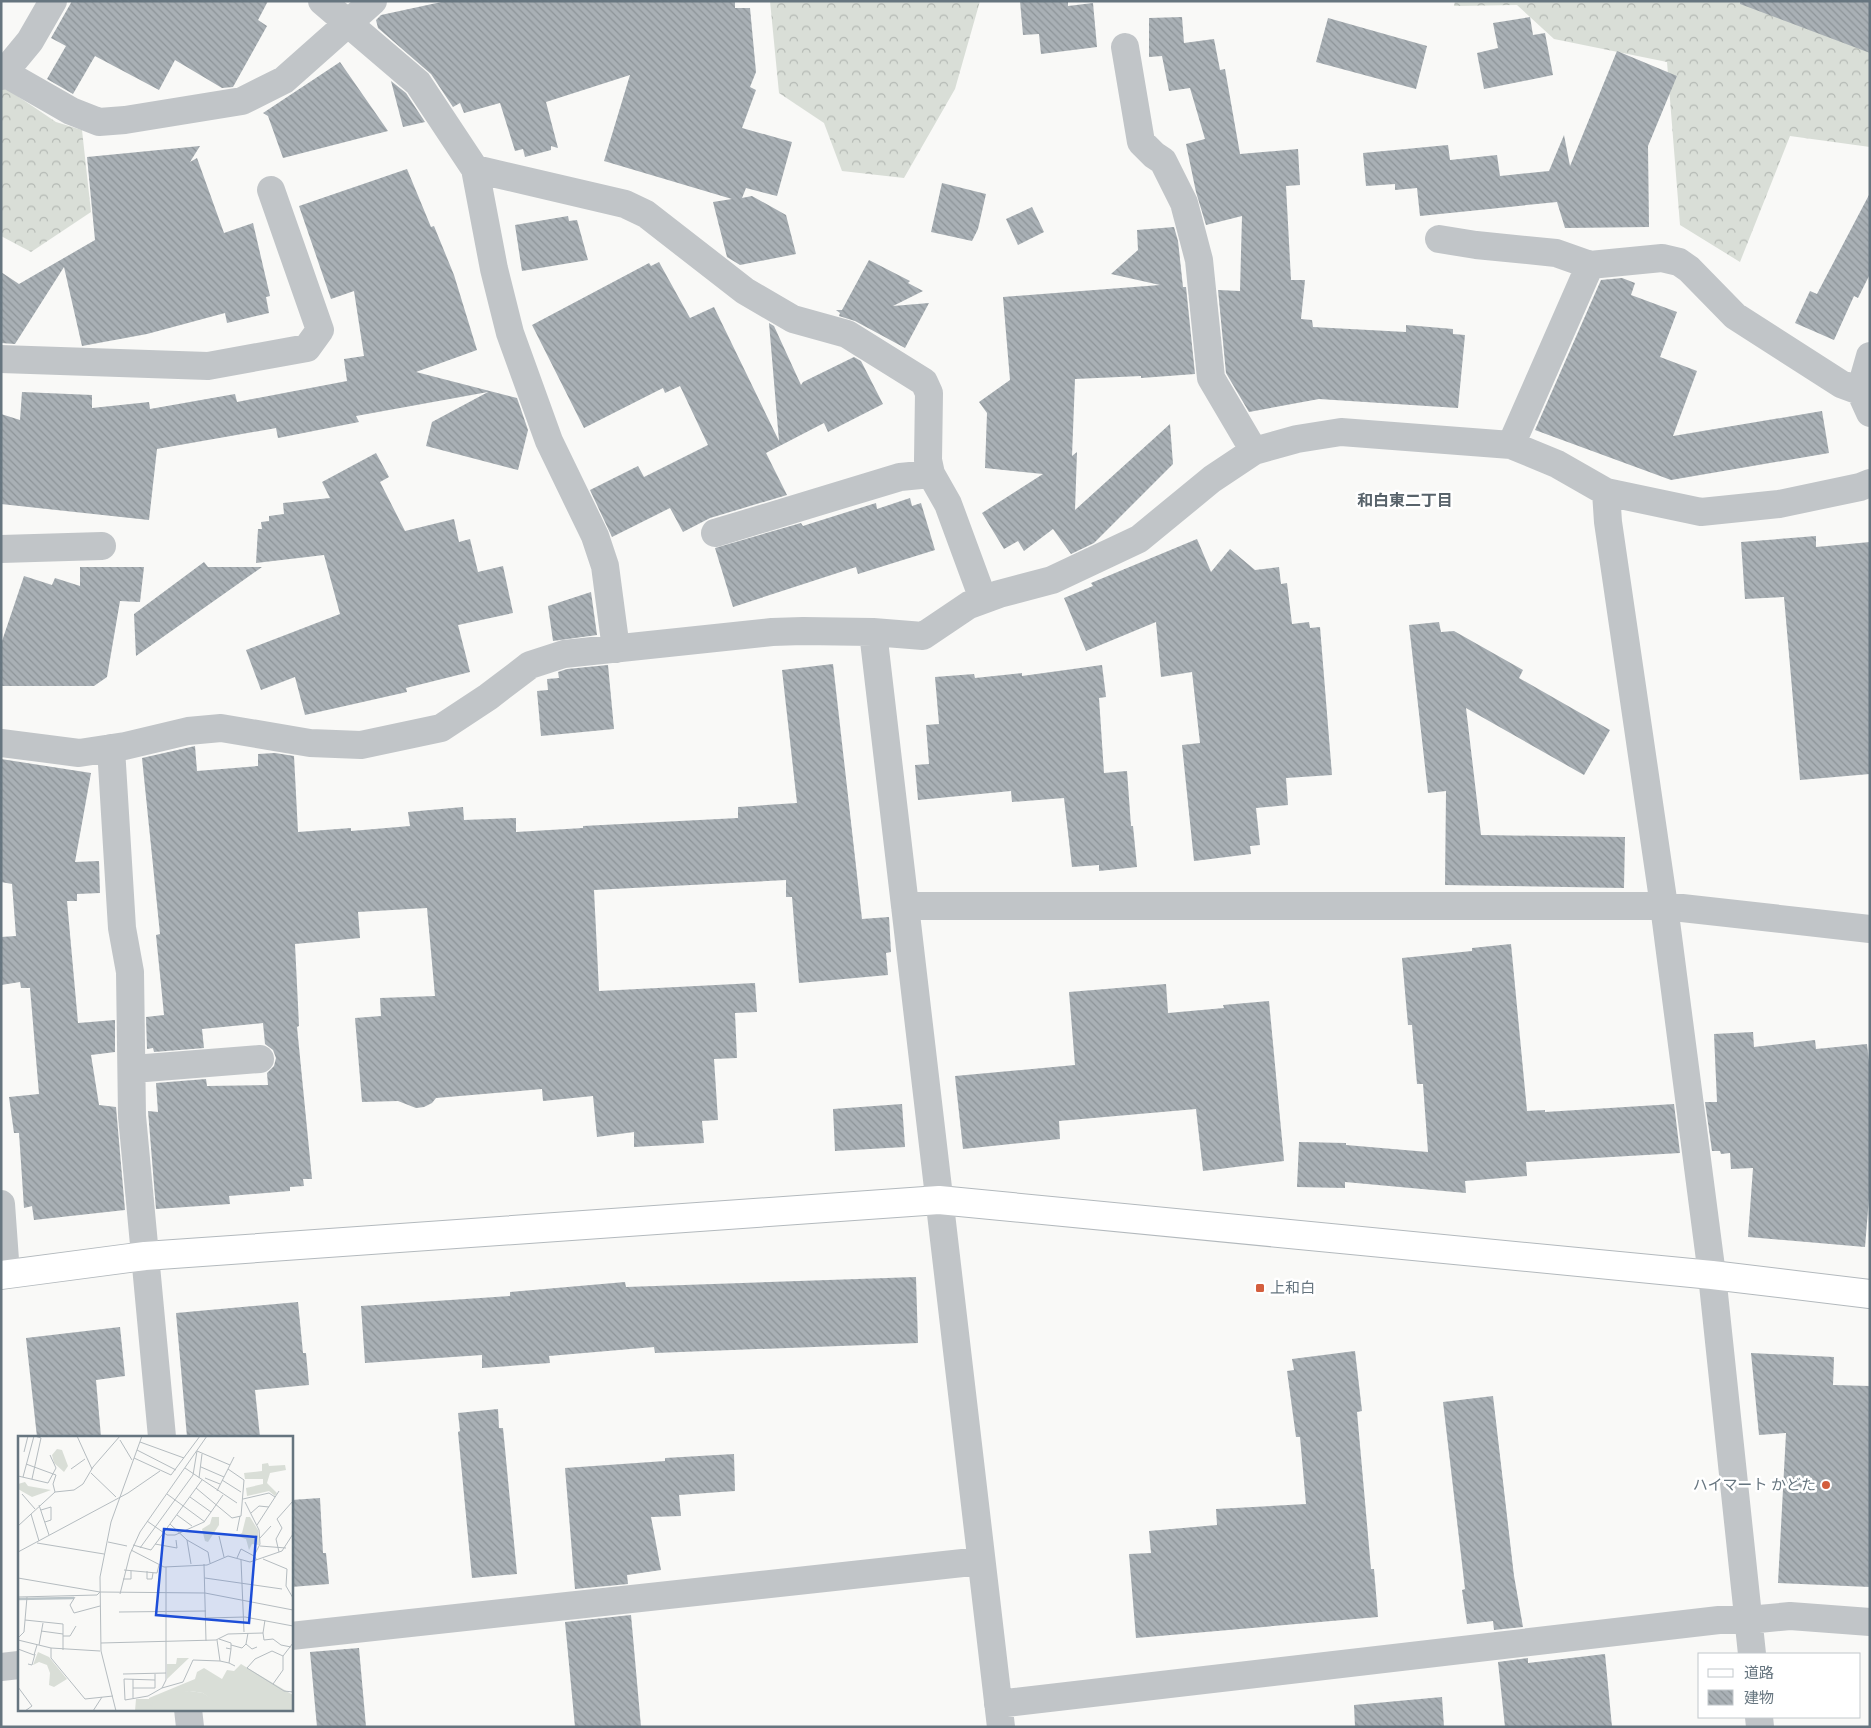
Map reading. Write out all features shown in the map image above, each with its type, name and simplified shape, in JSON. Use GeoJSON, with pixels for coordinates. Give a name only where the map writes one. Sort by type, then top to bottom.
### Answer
{"type":"FeatureCollection","features":[{"type":"Feature","properties":{"kind":"street"},"geometry":{"type":"LineString","coordinates":[[53,1],[30,41],[2,73],[71,111],[99,122],[125,120],[242,101],[284,80],[373,1]]}},
{"type":"Feature","properties":{"kind":"street"},"geometry":{"type":"LineString","coordinates":[[322,1],[418,83],[475,169],[494,269],[510,333],[548,441],[595,536],[605,566],[616,648]]}},
{"type":"Feature","properties":{"kind":"street"},"geometry":{"type":"LineString","coordinates":[[1125,47],[1141,142],[1163,161],[1184,203],[1199,260],[1211,378],[1254,451]]}},
{"type":"Feature","properties":{"kind":"street"},"geometry":{"type":"LineString","coordinates":[[475,169],[625,204],[646,214],[745,291],[793,319],[847,334],[924,382],[929,392],[928,460],[931,474],[948,504],[983,599]]}},
{"type":"Feature","properties":{"kind":"street"},"geometry":{"type":"LineString","coordinates":[[1,359],[208,366],[307,348],[320,330],[270,190]]}},
{"type":"Feature","properties":{"kind":"street"},"geometry":{"type":"LineString","coordinates":[[1439,239],[1476,245],[1556,253],[1590,265],[1662,258],[1679,262],[1735,316],[1841,384],[1865,402]]}},
{"type":"Feature","properties":{"kind":"street"},"geometry":{"type":"LineString","coordinates":[[1511,445],[1590,265]]}},
{"type":"Feature","properties":{"kind":"street"},"geometry":{"type":"LineString","coordinates":[[1865,402],[1870,356]]}},
{"type":"Feature","properties":{"kind":"street"},"geometry":{"type":"LineString","coordinates":[[1,743],[79,753],[126,746],[188,731],[221,728],[310,743],[361,746],[441,728],[488,697],[530,665],[564,654],[772,632],[873,632],[923,636],[969,605],[983,599],[1052,580],[1139,539],[1212,479],[1254,451],[1298,439],[1341,432],[1511,445],[1557,464],[1606,492],[1700,512],[1779,504],[1860,487],[1870,483]]}},
{"type":"Feature","properties":{"kind":"street"},"geometry":{"type":"LineString","coordinates":[[715,533],[900,477],[931,474]]}},
{"type":"Feature","properties":{"kind":"street"},"geometry":{"type":"LineString","coordinates":[[1606,492],[1610,532],[1664,906],[1712,1275],[1752,1653]]}},
{"type":"Feature","properties":{"kind":"street"},"geometry":{"type":"LineString","coordinates":[[1,549],[102,546]]}},
{"type":"Feature","properties":{"kind":"street"},"geometry":{"type":"LineString","coordinates":[[873,632],[999,1715],[1719,1620],[1748,1620],[1790,1616],[1870,1622]]}},
{"type":"Feature","properties":{"kind":"street"},"geometry":{"type":"LineString","coordinates":[[111,748],[122,928],[130,972],[133,1069],[132,1116],[162,1436]]}},
{"type":"Feature","properties":{"kind":"street"},"geometry":{"type":"LineString","coordinates":[[905,906],[1664,906],[1870,929]]}},
{"type":"Feature","properties":{"kind":"street"},"geometry":{"type":"LineString","coordinates":[[133,1069],[260,1059]]}},
{"type":"Feature","properties":{"kind":"street"},"geometry":{"type":"LineString","coordinates":[[1,1204],[4,1274],[145,1256],[940,1200],[1712,1275],[1870,1294]]}},
{"type":"Feature","properties":{"kind":"street"},"geometry":{"type":"LineString","coordinates":[[292,1636],[981,1561]]}},
{"type":"Feature","properties":{"kind":"street"},"geometry":{"type":"LineString","coordinates":[[1,1667],[18,1665]]}},
{"type":"Feature","properties":{"kind":"street"},"geometry":{"type":"LineString","coordinates":[[188,1710],[190,1727]]}},
{"type":"Feature","properties":{"kind":"green space"},"geometry":{"type":"Polygon","coordinates":[[[770,1],[980,1],[955,89],[904,178],[842,171],[824,123],[779,93],[770,1]]]}},
{"type":"Feature","properties":{"kind":"green space"},"geometry":{"type":"Polygon","coordinates":[[[1455,1],[1870,1],[1870,147],[1790,136],[1740,262],[1680,225],[1667,62],[1554,39],[1517,5],[1454,6],[1455,1]]]}},
{"type":"Feature","properties":{"kind":"green space"},"geometry":{"type":"Polygon","coordinates":[[[1,85],[56,122],[82,130],[91,212],[31,252],[1,236],[1,85]]]}},
{"type":"Feature","properties":{"kind":"building"},"geometry":{"type":"Polygon","coordinates":[[[72,1],[268,1],[258,20],[267,26],[233,87],[222,88],[175,60],[159,90],[95,56],[73,94],[47,79],[66,46],[51,38],[72,1]]]}},
{"type":"Feature","properties":{"kind":"building"},"geometry":{"type":"Polygon","coordinates":[[[446,1],[735,1],[735,8],[750,8],[756,72],[750,87],[756,90],[742,128],[792,142],[777,196],[746,188],[742,198],[752,196],[786,215],[796,254],[740,265],[727,257],[713,202],[732,199],[604,161],[630,75],[546,102],[558,148],[551,146],[551,150],[525,157],[523,149],[515,151],[500,103],[464,113],[460,103],[453,107],[431,74],[378,28],[376,20],[381,15],[446,1]]]}},
{"type":"Feature","properties":{"kind":"building"},"geometry":{"type":"Polygon","coordinates":[[[1020,1],[1068,1],[1068,6],[1093,3],[1097,47],[1041,54],[1039,34],[1023,35],[1020,1]]]}},
{"type":"Feature","properties":{"kind":"building"},"geometry":{"type":"Polygon","coordinates":[[[1740,1],[1870,1],[1870,53],[1740,4],[1740,1]]]}},
{"type":"Feature","properties":{"kind":"building"},"geometry":{"type":"Polygon","coordinates":[[[1182,17],[1184,43],[1214,39],[1220,70],[1225,69],[1240,154],[1298,149],[1300,185],[1286,186],[1291,280],[1305,280],[1301,319],[1312,320],[1313,327],[1406,332],[1406,325],[1453,329],[1453,334],[1465,335],[1458,408],[1319,399],[1249,412],[1226,373],[1218,290],[1240,291],[1242,216],[1206,225],[1196,192],[1186,144],[1205,139],[1190,88],[1169,91],[1162,56],[1149,57],[1149,18],[1182,17]]]}},
{"type":"Feature","properties":{"kind":"building"},"geometry":{"type":"Polygon","coordinates":[[[1530,17],[1533,35],[1545,33],[1553,75],[1484,89],[1477,53],[1498,48],[1493,23],[1530,17]]]}},
{"type":"Feature","properties":{"kind":"building"},"geometry":{"type":"Polygon","coordinates":[[[1328,18],[1427,46],[1416,89],[1316,62],[1328,18]]]}},
{"type":"Feature","properties":{"kind":"building"},"geometry":{"type":"Polygon","coordinates":[[[1617,51],[1677,76],[1648,146],[1649,227],[1565,228],[1557,202],[1420,216],[1417,188],[1395,190],[1395,184],[1366,186],[1363,153],[1448,145],[1450,160],[1497,155],[1500,176],[1549,171],[1564,135],[1570,166],[1617,51]]]}},
{"type":"Feature","properties":{"kind":"building"},"geometry":{"type":"Polygon","coordinates":[[[340,62],[388,131],[283,158],[268,116],[263,113],[340,62]]]}},
{"type":"Feature","properties":{"kind":"building"},"geometry":{"type":"Polygon","coordinates":[[[391,81],[406,93],[425,122],[403,127],[391,81]]]}},
{"type":"Feature","properties":{"kind":"building"},"geometry":{"type":"Polygon","coordinates":[[[200,146],[190,162],[197,158],[224,233],[253,223],[270,296],[266,297],[269,313],[227,323],[225,313],[147,334],[82,346],[64,267],[15,344],[1,343],[1,272],[19,284],[95,240],[87,157],[200,146]]]}},
{"type":"Feature","properties":{"kind":"building"},"geometry":{"type":"Polygon","coordinates":[[[407,169],[431,227],[434,226],[454,275],[477,350],[416,372],[517,398],[528,430],[518,470],[426,446],[432,422],[488,392],[356,416],[359,422],[278,438],[276,428],[157,449],[149,520],[1,504],[1,414],[20,420],[22,392],[92,395],[92,408],[149,402],[150,409],[235,394],[237,402],[347,381],[344,359],[364,356],[354,291],[331,299],[299,206],[407,169]]]}},
{"type":"Feature","properties":{"kind":"building"},"geometry":{"type":"Polygon","coordinates":[[[942,183],[986,194],[978,229],[972,241],[931,232],[942,183]]]}},
{"type":"Feature","properties":{"kind":"building"},"geometry":{"type":"Polygon","coordinates":[[[1870,193],[1870,274],[1858,298],[1854,296],[1834,340],[1795,323],[1810,291],[1817,294],[1870,193]]]}},
{"type":"Feature","properties":{"kind":"building"},"geometry":{"type":"Polygon","coordinates":[[[1032,207],[1044,232],[1018,245],[1006,219],[1032,207]]]}},
{"type":"Feature","properties":{"kind":"building"},"geometry":{"type":"Polygon","coordinates":[[[568,216],[569,221],[577,220],[588,260],[522,271],[515,225],[568,216]]]}},
{"type":"Feature","properties":{"kind":"building"},"geometry":{"type":"Polygon","coordinates":[[[1174,227],[1178,241],[1183,287],[1186,287],[1195,374],[1141,378],[1141,376],[1075,379],[1072,456],[1077,452],[1075,510],[1170,424],[1173,464],[1094,543],[1071,554],[1053,529],[1024,551],[1018,541],[1004,549],[982,513],[1043,474],[985,468],[987,413],[979,402],[1010,380],[1003,297],[1160,285],[1111,274],[1138,250],[1137,230],[1174,227]]]}},
{"type":"Feature","properties":{"kind":"building"},"geometry":{"type":"Polygon","coordinates":[[[869,260],[910,281],[908,283],[923,291],[893,306],[929,303],[905,348],[855,321],[839,316],[840,313],[836,310],[842,310],[869,260]]]}},
{"type":"Feature","properties":{"kind":"building"},"geometry":{"type":"Polygon","coordinates":[[[659,262],[690,318],[714,307],[779,441],[769,323],[774,326],[801,385],[803,382],[854,357],[861,361],[883,404],[828,432],[824,423],[766,453],[787,495],[710,518],[683,532],[670,508],[612,537],[590,490],[638,466],[644,477],[708,445],[680,386],[665,393],[663,388],[584,428],[532,325],[649,263],[651,266],[659,262]]]}},
{"type":"Feature","properties":{"kind":"building"},"geometry":{"type":"Polygon","coordinates":[[[1622,278],[1635,283],[1631,295],[1677,312],[1660,357],[1697,371],[1673,436],[1822,411],[1829,453],[1671,480],[1535,430],[1601,280],[1622,278]]]}},
{"type":"Feature","properties":{"kind":"building"},"geometry":{"type":"Polygon","coordinates":[[[376,453],[389,477],[380,482],[405,531],[454,519],[459,542],[470,539],[478,572],[503,566],[513,613],[458,625],[470,672],[406,688],[407,692],[305,715],[295,677],[261,690],[246,650],[340,614],[324,555],[256,563],[258,529],[262,529],[261,522],[269,521],[269,516],[284,514],[283,503],[330,498],[322,482],[376,453]]]}},
{"type":"Feature","properties":{"kind":"building"},"geometry":{"type":"Polygon","coordinates":[[[910,498],[912,506],[921,503],[935,550],[858,574],[856,567],[733,607],[715,548],[801,523],[803,526],[876,503],[877,509],[910,498]]]}},
{"type":"Feature","properties":{"kind":"building"},"geometry":{"type":"Polygon","coordinates":[[[1816,536],[1816,547],[1870,542],[1870,774],[1800,780],[1784,597],[1745,599],[1741,542],[1816,536]]]}},
{"type":"Feature","properties":{"kind":"building"},"geometry":{"type":"Polygon","coordinates":[[[1197,539],[1211,572],[1230,549],[1255,570],[1279,567],[1281,584],[1287,583],[1292,624],[1309,622],[1310,628],[1320,627],[1332,775],[1286,778],[1288,805],[1256,808],[1260,845],[1250,846],[1251,854],[1194,861],[1182,745],[1200,743],[1192,672],[1161,677],[1156,622],[1086,651],[1064,598],[1093,586],[1091,583],[1197,539]]]}},
{"type":"Feature","properties":{"kind":"building"},"geometry":{"type":"Polygon","coordinates":[[[204,562],[208,567],[262,567],[136,656],[134,614],[204,562]]]}},
{"type":"Feature","properties":{"kind":"building"},"geometry":{"type":"Polygon","coordinates":[[[80,567],[144,567],[140,602],[120,601],[107,677],[94,686],[1,686],[1,644],[24,576],[52,585],[55,578],[80,586],[80,567]]]}},
{"type":"Feature","properties":{"kind":"building"},"geometry":{"type":"Polygon","coordinates":[[[591,592],[597,635],[553,641],[548,606],[591,592]]]}},
{"type":"Feature","properties":{"kind":"building"},"geometry":{"type":"Polygon","coordinates":[[[1439,622],[1441,632],[1454,631],[1523,670],[1519,678],[1610,730],[1584,775],[1466,708],[1481,835],[1625,837],[1624,888],[1445,885],[1446,791],[1428,793],[1409,625],[1439,622]]]}},
{"type":"Feature","properties":{"kind":"building"},"geometry":{"type":"Polygon","coordinates":[[[833,664],[862,919],[889,917],[891,952],[886,953],[888,975],[799,983],[792,897],[786,897],[786,880],[594,890],[599,991],[755,983],[757,1012],[735,1013],[737,1058],[714,1059],[718,1120],[702,1121],[704,1143],[634,1147],[634,1132],[597,1137],[593,1096],[543,1101],[542,1089],[436,1098],[432,1103],[424,1107],[416,1108],[398,1101],[362,1102],[355,1018],[381,1016],[380,998],[435,996],[427,908],[358,912],[360,938],[295,944],[299,1026],[297,1027],[312,1179],[303,1179],[304,1186],[290,1187],[290,1191],[229,1196],[230,1204],[156,1209],[148,1111],[158,1112],[156,1083],[206,1079],[207,1086],[268,1085],[267,1073],[274,1066],[276,1058],[273,1050],[265,1044],[263,1023],[202,1029],[204,1048],[154,1052],[153,1048],[147,1049],[146,1017],[164,1015],[156,935],[160,934],[142,758],[195,746],[197,771],[258,766],[258,754],[275,753],[294,756],[298,832],[351,828],[351,831],[410,826],[408,812],[463,807],[464,820],[516,818],[516,832],[583,828],[583,826],[738,818],[738,807],[797,803],[782,670],[833,664]]]}},
{"type":"Feature","properties":{"kind":"building"},"geometry":{"type":"Polygon","coordinates":[[[608,665],[614,729],[541,736],[537,691],[548,690],[547,679],[559,678],[558,672],[567,669],[608,665]]]}},
{"type":"Feature","properties":{"kind":"building"},"geometry":{"type":"Polygon","coordinates":[[[1102,665],[1106,697],[1099,698],[1104,773],[1127,771],[1131,826],[1133,826],[1137,867],[1099,871],[1099,865],[1072,867],[1064,798],[1012,802],[1011,791],[918,800],[915,765],[929,764],[926,725],[939,724],[935,677],[974,674],[975,678],[1022,673],[1022,676],[1102,665]]]}},
{"type":"Feature","properties":{"kind":"building"},"geometry":{"type":"Polygon","coordinates":[[[1,759],[91,773],[75,862],[99,861],[100,893],[77,894],[77,901],[67,901],[78,1023],[115,1020],[115,1052],[91,1055],[99,1105],[116,1107],[125,1210],[34,1220],[32,1206],[24,1208],[19,1133],[14,1133],[9,1097],[39,1094],[30,988],[21,988],[20,982],[1,985],[1,937],[16,936],[12,884],[1,882],[1,759]]]}},
{"type":"Feature","properties":{"kind":"building"},"geometry":{"type":"Polygon","coordinates":[[[1511,944],[1527,1111],[1545,1110],[1545,1112],[1674,1104],[1680,1153],[1526,1162],[1527,1176],[1465,1181],[1466,1193],[1345,1182],[1345,1188],[1297,1187],[1299,1142],[1346,1143],[1346,1145],[1428,1152],[1423,1084],[1417,1084],[1412,1025],[1408,1025],[1402,958],[1472,951],[1472,948],[1511,944]]]}},
{"type":"Feature","properties":{"kind":"building"},"geometry":{"type":"Polygon","coordinates":[[[1166,984],[1168,1013],[1224,1008],[1223,1005],[1269,1001],[1284,1161],[1203,1171],[1196,1109],[1059,1121],[1060,1139],[963,1149],[955,1076],[1075,1065],[1069,992],[1166,984]]]}},
{"type":"Feature","properties":{"kind":"building"},"geometry":{"type":"Polygon","coordinates":[[[1753,1032],[1754,1047],[1815,1040],[1816,1049],[1867,1044],[1870,1071],[1870,1186],[1865,1247],[1748,1237],[1753,1168],[1731,1169],[1730,1153],[1721,1154],[1720,1151],[1712,1151],[1705,1102],[1717,1102],[1714,1034],[1753,1032]]]}},
{"type":"Feature","properties":{"kind":"building"},"geometry":{"type":"Polygon","coordinates":[[[902,1104],[905,1147],[835,1151],[833,1109],[902,1104]]]}},
{"type":"Feature","properties":{"kind":"building"},"geometry":{"type":"Polygon","coordinates":[[[916,1277],[918,1343],[655,1353],[654,1347],[549,1356],[550,1363],[482,1368],[482,1355],[365,1363],[361,1306],[510,1296],[510,1292],[625,1282],[626,1287],[916,1277]]]}},
{"type":"Feature","properties":{"kind":"building"},"geometry":{"type":"Polygon","coordinates":[[[298,1302],[303,1353],[306,1353],[309,1385],[255,1390],[260,1436],[187,1436],[176,1313],[298,1302]]]}},
{"type":"Feature","properties":{"kind":"building"},"geometry":{"type":"Polygon","coordinates":[[[120,1327],[125,1376],[96,1380],[101,1436],[37,1436],[26,1338],[120,1327]]]}},
{"type":"Feature","properties":{"kind":"building"},"geometry":{"type":"Polygon","coordinates":[[[1355,1351],[1362,1411],[1357,1412],[1371,1569],[1374,1569],[1378,1617],[1136,1638],[1129,1554],[1151,1553],[1149,1531],[1217,1525],[1216,1509],[1306,1504],[1300,1437],[1296,1437],[1287,1371],[1294,1370],[1292,1359],[1355,1351]]]}},
{"type":"Feature","properties":{"kind":"building","name":"ハイマート かどた"},"geometry":{"type":"Polygon","coordinates":[[[1751,1353],[1834,1357],[1833,1385],[1870,1386],[1870,1587],[1778,1583],[1786,1433],[1759,1435],[1751,1353]]]}},
{"type":"Feature","properties":{"kind":"building"},"geometry":{"type":"Polygon","coordinates":[[[1493,1396],[1514,1576],[1523,1627],[1494,1630],[1493,1621],[1467,1624],[1462,1590],[1465,1589],[1443,1402],[1493,1396]]]}},
{"type":"Feature","properties":{"kind":"building"},"geometry":{"type":"Polygon","coordinates":[[[498,1409],[499,1428],[503,1428],[517,1574],[472,1578],[458,1432],[460,1431],[458,1413],[498,1409]]]}},
{"type":"Feature","properties":{"kind":"building"},"geometry":{"type":"Polygon","coordinates":[[[734,1454],[735,1491],[679,1495],[681,1516],[651,1517],[661,1570],[627,1575],[628,1584],[575,1589],[565,1468],[665,1461],[665,1458],[734,1454]]]}},
{"type":"Feature","properties":{"kind":"building"},"geometry":{"type":"Polygon","coordinates":[[[320,1498],[323,1553],[326,1553],[329,1584],[292,1587],[292,1500],[320,1498]]]}},
{"type":"Feature","properties":{"kind":"building"},"geometry":{"type":"Polygon","coordinates":[[[631,1615],[641,1727],[575,1727],[565,1622],[631,1615]]]}},
{"type":"Feature","properties":{"kind":"building"},"geometry":{"type":"Polygon","coordinates":[[[359,1648],[366,1727],[317,1727],[310,1652],[359,1648]]]}},
{"type":"Feature","properties":{"kind":"building"},"geometry":{"type":"Polygon","coordinates":[[[1605,1654],[1612,1727],[1505,1727],[1498,1662],[1528,1658],[1528,1663],[1605,1654]]]}},
{"type":"Feature","properties":{"kind":"building"},"geometry":{"type":"Polygon","coordinates":[[[1442,1697],[1444,1727],[1355,1727],[1354,1705],[1442,1697]]]}},
{"type":"Feature","properties":{"kind":"place","name":"上和白"},"geometry":{"type":"Point","coordinates":[1260,1288]}},
{"type":"Feature","properties":{"kind":"place","name":"ハイマート かどた"},"geometry":{"type":"Point","coordinates":[1826,1485]}},
{"type":"Feature","properties":{"kind":"district","name":"和白東二丁目"},"geometry":{"type":"Point","coordinates":[1405,500]}}]}
